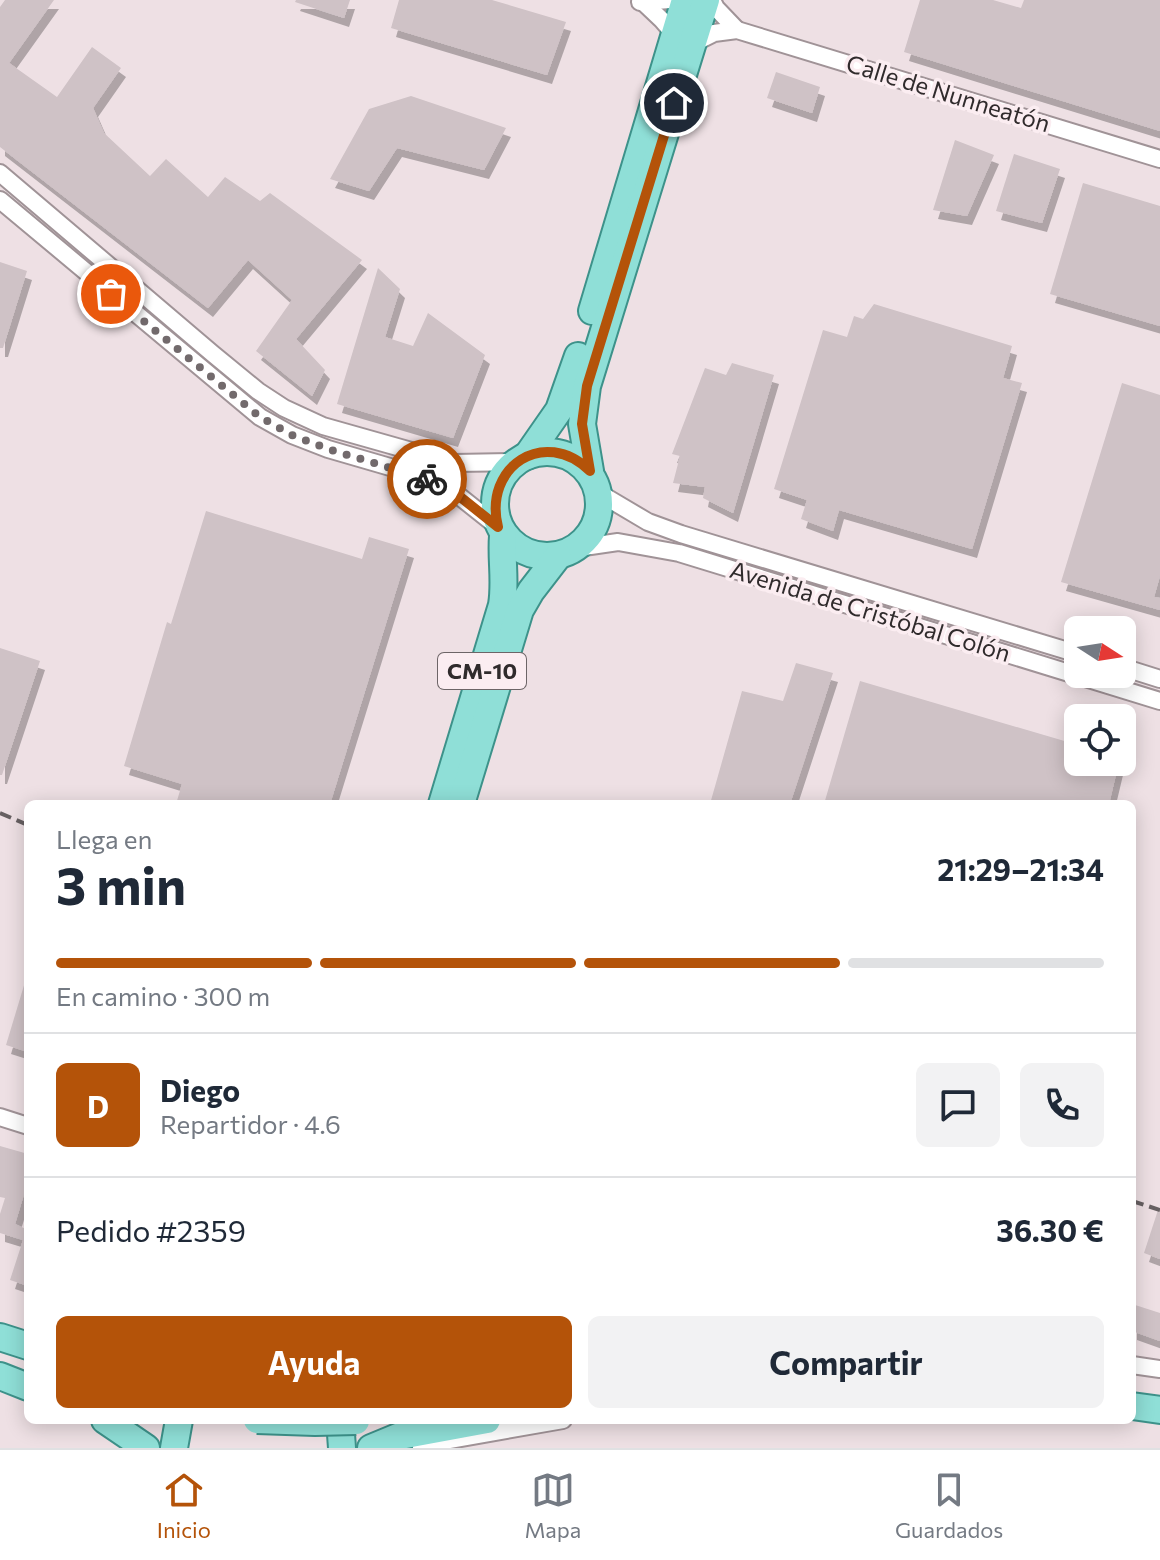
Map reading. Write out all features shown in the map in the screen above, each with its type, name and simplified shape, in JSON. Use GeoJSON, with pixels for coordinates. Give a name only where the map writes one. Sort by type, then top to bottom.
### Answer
{"type":"FeatureCollection","features":[{"type":"Feature","properties":{"kind":"main road","name":"CM-10"},"geometry":{"type":"LineString","coordinates":[[462,800],[520,610],[531,591],[594,526],[595,482],[582,424],[587,386],[683,40],[685,0]]}},
{"type":"Feature","properties":{"kind":"main road","name":"CM-10"},"geometry":{"type":"LineString","coordinates":[[443,800],[502,605],[505,578],[495,503],[498,490],[505,474],[522,459],[566,395],[683,40],[706,0]]}},
{"type":"Feature","properties":{"kind":"main road"},"geometry":{"type":"LineString","coordinates":[[522,459],[551,451],[564,454],[580,460],[595,482]]}},
{"type":"Feature","properties":{"kind":"main road"},"geometry":{"type":"LineString","coordinates":[[501,531],[529,553],[544,557],[567,552]]}},
{"type":"Feature","properties":{"kind":"main road"},"geometry":{"type":"LineString","coordinates":[[0,1337],[24,1345]]}},
{"type":"Feature","properties":{"kind":"main road"},"geometry":{"type":"LineString","coordinates":[[0,1358],[24,1367]]}},
{"type":"Feature","properties":{"kind":"main road"},"geometry":{"type":"LineString","coordinates":[[0,1376],[24,1385]]}},
{"type":"Feature","properties":{"kind":"main road"},"geometry":{"type":"LineString","coordinates":[[1136,1407],[1160,1410]]}},
{"type":"Feature","properties":{"kind":"main road"},"geometry":{"type":"LineString","coordinates":[[111,1424],[146,1448]]}},
{"type":"Feature","properties":{"kind":"main road"},"geometry":{"type":"LineString","coordinates":[[174,1448],[178,1424]]}},
{"type":"Feature","properties":{"kind":"main road"},"geometry":{"type":"LineString","coordinates":[[340,1424],[342,1448]]}},
{"type":"Feature","properties":{"kind":"main road"},"geometry":{"type":"LineString","coordinates":[[371,1448],[400,1436],[465,1424]]}},
{"type":"Feature","properties":{"kind":"street"},"geometry":{"type":"LineString","coordinates":[[639,1],[670,0]]}},
{"type":"Feature","properties":{"kind":"street"},"geometry":{"type":"LineString","coordinates":[[712,0],[737,30]]}},
{"type":"Feature","properties":{"kind":"street"},"geometry":{"type":"LineString","coordinates":[[639,1],[683,40],[737,30]]}},
{"type":"Feature","properties":{"kind":"street","name":"Calle de Nunneatón"},"geometry":{"type":"LineString","coordinates":[[737,30],[1160,159]]}},
{"type":"Feature","properties":{"kind":"street"},"geometry":{"type":"LineString","coordinates":[[0,173],[213,354],[284,408],[323,426],[454,463],[522,459]]}},
{"type":"Feature","properties":{"kind":"street"},"geometry":{"type":"LineString","coordinates":[[0,200],[260,417],[292,435],[328,449],[421,476],[449,488],[501,531]]}},
{"type":"Feature","properties":{"kind":"street","name":"Avenida de Cristóbal Colón"},"geometry":{"type":"LineString","coordinates":[[595,482],[648,522],[681,534],[1064,650]]}},
{"type":"Feature","properties":{"kind":"street","name":"Avenida de Cristóbal Colón"},"geometry":{"type":"LineString","coordinates":[[567,552],[618,542],[679,553],[1160,701]]}},
{"type":"Feature","properties":{"kind":"street"},"geometry":{"type":"LineString","coordinates":[[1136,671],[1160,679]]}},
{"type":"Feature","properties":{"kind":"street"},"geometry":{"type":"LineString","coordinates":[[0,1117],[24,1125]]}},
{"type":"Feature","properties":{"kind":"street"},"geometry":{"type":"LineString","coordinates":[[1136,1366],[1160,1369]]}},
{"type":"Feature","properties":{"kind":"street"},"geometry":{"type":"LineString","coordinates":[[421,1448],[540,1424]]}},
{"type":"Feature","properties":{"kind":"building"},"geometry":{"type":"Polygon","coordinates":[[[5,0],[54,0],[9,63],[57,97],[92,47],[121,68],[93,108],[104,133],[150,176],[166,159],[208,197],[225,177],[260,201],[270,193],[362,260],[296,339],[325,370],[312,396],[256,351],[292,300],[248,260],[208,308],[0,147],[0,7],[5,0]]]}},
{"type":"Feature","properties":{"kind":"building"},"geometry":{"type":"Polygon","coordinates":[[[296,0],[350,0],[344,18],[296,0]]]}},
{"type":"Feature","properties":{"kind":"building"},"geometry":{"type":"Polygon","coordinates":[[[399,0],[492,0],[566,22],[547,75],[391,28],[399,0]]]}},
{"type":"Feature","properties":{"kind":"building"},"geometry":{"type":"Polygon","coordinates":[[[920,0],[993,0],[1021,8],[1024,0],[1160,0],[1160,131],[904,52],[920,0]]]}},
{"type":"Feature","properties":{"kind":"building"},"geometry":{"type":"Polygon","coordinates":[[[776,72],[820,87],[812,113],[767,98],[776,72]]]}},
{"type":"Feature","properties":{"kind":"building"},"geometry":{"type":"Polygon","coordinates":[[[411,96],[506,128],[484,170],[397,148],[369,191],[330,179],[369,109],[411,96]]]}},
{"type":"Feature","properties":{"kind":"building"},"geometry":{"type":"Polygon","coordinates":[[[955,140],[994,155],[967,216],[933,210],[955,140]]]}},
{"type":"Feature","properties":{"kind":"building"},"geometry":{"type":"Polygon","coordinates":[[[1014,154],[1060,169],[1042,223],[996,211],[1014,154]]]}},
{"type":"Feature","properties":{"kind":"building"},"geometry":{"type":"Polygon","coordinates":[[[1083,183],[1160,206],[1160,326],[1050,294],[1083,183]]]}},
{"type":"Feature","properties":{"kind":"building"},"geometry":{"type":"Polygon","coordinates":[[[0,262],[27,271],[3,348],[0,348],[0,262]]]}},
{"type":"Feature","properties":{"kind":"building"},"geometry":{"type":"Polygon","coordinates":[[[378,268],[400,289],[385,337],[413,346],[428,313],[485,355],[453,438],[337,404],[378,268]]]}},
{"type":"Feature","properties":{"kind":"building"},"geometry":{"type":"Polygon","coordinates":[[[874,304],[1012,346],[1003,378],[1022,383],[972,549],[839,510],[833,531],[801,519],[807,500],[774,489],[823,330],[847,337],[854,316],[863,319],[874,304]]]}},
{"type":"Feature","properties":{"kind":"building"},"geometry":{"type":"Polygon","coordinates":[[[732,363],[774,375],[733,513],[703,498],[705,487],[673,483],[680,456],[672,454],[705,368],[726,375],[732,363]]]}},
{"type":"Feature","properties":{"kind":"building"},"geometry":{"type":"Polygon","coordinates":[[[1122,383],[1160,395],[1160,576],[1154,597],[1160,598],[1160,610],[1061,582],[1122,383]]]}},
{"type":"Feature","properties":{"kind":"building"},"geometry":{"type":"Polygon","coordinates":[[[206,511],[362,559],[369,537],[409,549],[331,800],[177,800],[182,784],[124,766],[167,622],[171,624],[206,511]]]}},
{"type":"Feature","properties":{"kind":"building"},"geometry":{"type":"Polygon","coordinates":[[[0,648],[40,661],[2,775],[0,775],[0,648]]]}},
{"type":"Feature","properties":{"kind":"building"},"geometry":{"type":"Polygon","coordinates":[[[796,663],[833,673],[791,800],[711,800],[742,691],[783,701],[796,663]]]}},
{"type":"Feature","properties":{"kind":"building"},"geometry":{"type":"Polygon","coordinates":[[[860,681],[1064,741],[1064,776],[1116,776],[1110,800],[825,800],[860,681]]]}},
{"type":"Feature","properties":{"kind":"building"},"geometry":{"type":"Polygon","coordinates":[[[24,985],[24,1051],[6,1045],[24,985]]]}},
{"type":"Feature","properties":{"kind":"building"},"geometry":{"type":"Polygon","coordinates":[[[0,1146],[24,1153],[24,1194],[15,1224],[24,1228],[24,1285],[10,1280],[23,1240],[0,1233],[0,1214],[5,1198],[0,1197],[0,1146]]]}},
{"type":"Feature","properties":{"kind":"building"},"geometry":{"type":"Polygon","coordinates":[[[1160,1210],[1160,1259],[1144,1253],[1160,1210]]]}},
{"type":"Feature","properties":{"kind":"building"},"geometry":{"type":"Polygon","coordinates":[[[1136,1305],[1160,1313],[1160,1341],[1136,1332],[1136,1305]]]}},
{"type":"Feature","properties":{"kind":"railway"},"geometry":{"type":"LineString","coordinates":[[0,813],[24,823]]}},
{"type":"Feature","properties":{"kind":"railway"},"geometry":{"type":"LineString","coordinates":[[1136,1202],[1160,1210]]}},
{"type":"Feature","properties":{"kind":"way so far"},"geometry":{"type":"LineString","coordinates":[[111,294],[260,417],[292,435],[328,449],[427,479]]}},
{"type":"Feature","properties":{"kind":"route"},"geometry":{"type":"LineString","coordinates":[[427,479],[449,488],[498,527],[495,515],[498,490],[505,474],[527,456],[551,451],[564,454],[580,460],[590,471],[582,424],[587,386],[674,103]]}}]}
